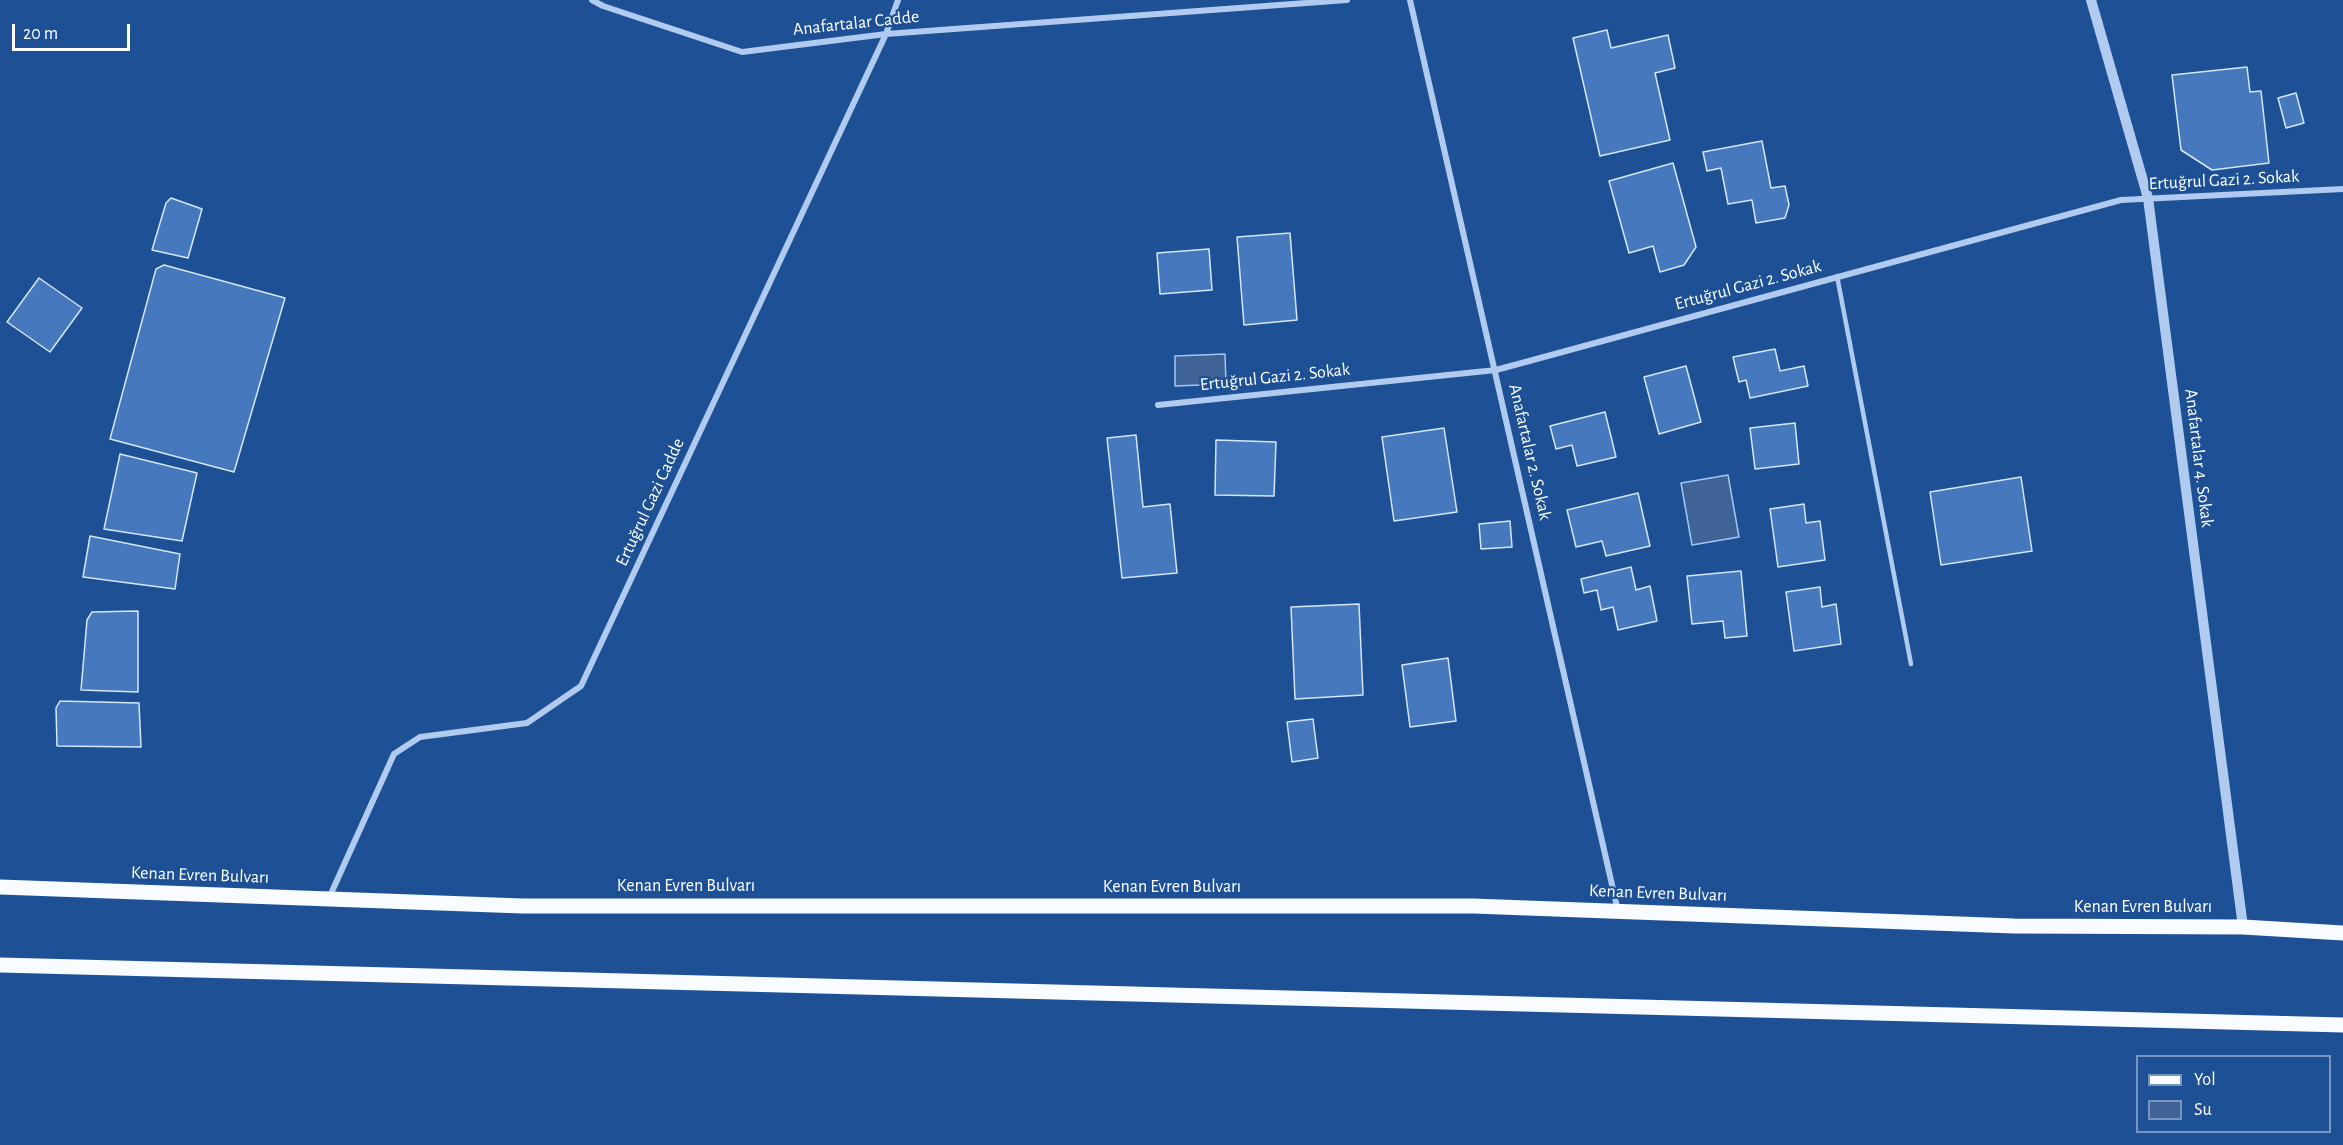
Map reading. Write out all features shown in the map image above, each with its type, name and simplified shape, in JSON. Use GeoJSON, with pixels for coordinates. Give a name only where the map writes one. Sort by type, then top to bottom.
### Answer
{"type":"FeatureCollection","features":[{"type":"Feature","properties":{"kind":"main road","name":"Kenan Evren Bulvarı"},"geometry":{"type":"LineString","coordinates":[[0,888],[522,906],[1473,906],[2014,926],[2243,927],[2343,933]]}},
{"type":"Feature","properties":{"kind":"main road"},"geometry":{"type":"LineString","coordinates":[[0,965],[2343,1025]]}},
{"type":"Feature","properties":{"kind":"street","name":"Anafartalar Cadde"},"geometry":{"type":"LineString","coordinates":[[592,0],[603,6],[742,52],[886,34],[1347,0]]}},
{"type":"Feature","properties":{"kind":"street","name":"Ertuğrul Gazi Cadde"},"geometry":{"type":"LineString","coordinates":[[329,899],[394,754],[420,737],[528,723],[580,686],[886,34],[898,0]]}},
{"type":"Feature","properties":{"kind":"street","name":"Anafartalar 2. Sokak"},"geometry":{"type":"LineString","coordinates":[[1410,0],[1618,912]]}},
{"type":"Feature","properties":{"kind":"street","name":"Anafartalar 4. Sokak"},"geometry":{"type":"LineString","coordinates":[[2091,0],[2148,198],[2243,927]]}},
{"type":"Feature","properties":{"kind":"street","name":"Ertuğrul Gazi 2. Sokak"},"geometry":{"type":"LineString","coordinates":[[1158,405],[1496,370],[2121,200],[2343,189]]}},
{"type":"Feature","properties":{"kind":"lane"},"geometry":{"type":"LineString","coordinates":[[1837,276],[1911,664]]}},
{"type":"Feature","properties":{"kind":"water"},"geometry":{"type":"Polygon","coordinates":[[[1225,354],[1226,384],[1175,386],[1175,356],[1225,354]]]}},
{"type":"Feature","properties":{"kind":"water"},"geometry":{"type":"Polygon","coordinates":[[[1728,475],[1739,537],[1692,545],[1681,483],[1728,475]]]}},
{"type":"Feature","properties":{"kind":"building"},"geometry":{"type":"Polygon","coordinates":[[[1607,30],[1611,48],[1668,35],[1675,68],[1655,73],[1670,140],[1600,156],[1573,38],[1607,30]]]}},
{"type":"Feature","properties":{"kind":"building"},"geometry":{"type":"Polygon","coordinates":[[[2247,67],[2250,92],[2261,91],[2269,163],[2212,170],[2181,150],[2172,75],[2247,67]]]}},
{"type":"Feature","properties":{"kind":"building"},"geometry":{"type":"Polygon","coordinates":[[[2296,93],[2304,123],[2286,128],[2278,98],[2296,93]]]}},
{"type":"Feature","properties":{"kind":"building"},"geometry":{"type":"Polygon","coordinates":[[[1762,141],[1771,188],[1785,186],[1789,205],[1785,218],[1756,223],[1752,200],[1728,204],[1721,168],[1707,171],[1703,152],[1762,141]]]}},
{"type":"Feature","properties":{"kind":"building"},"geometry":{"type":"Polygon","coordinates":[[[1673,163],[1696,247],[1684,265],[1660,272],[1653,246],[1629,253],[1609,181],[1673,163]]]}},
{"type":"Feature","properties":{"kind":"building"},"geometry":{"type":"Polygon","coordinates":[[[171,198],[202,209],[188,258],[152,250],[166,203],[171,198]]]}},
{"type":"Feature","properties":{"kind":"building"},"geometry":{"type":"Polygon","coordinates":[[[1290,233],[1297,320],[1244,325],[1237,237],[1290,233]]]}},
{"type":"Feature","properties":{"kind":"building"},"geometry":{"type":"Polygon","coordinates":[[[1209,249],[1212,290],[1160,294],[1157,253],[1209,249]]]}},
{"type":"Feature","properties":{"kind":"building"},"geometry":{"type":"Polygon","coordinates":[[[164,265],[285,298],[234,472],[110,439],[156,269],[164,265]]]}},
{"type":"Feature","properties":{"kind":"building"},"geometry":{"type":"Polygon","coordinates":[[[39,278],[82,308],[50,352],[7,322],[39,278]]]}},
{"type":"Feature","properties":{"kind":"building"},"geometry":{"type":"Polygon","coordinates":[[[1775,349],[1780,371],[1804,366],[1808,386],[1750,398],[1746,380],[1739,382],[1733,357],[1775,349]]]}},
{"type":"Feature","properties":{"kind":"building"},"geometry":{"type":"Polygon","coordinates":[[[1686,366],[1701,422],[1659,434],[1644,377],[1686,366]]]}},
{"type":"Feature","properties":{"kind":"building"},"geometry":{"type":"Polygon","coordinates":[[[1605,412],[1616,457],[1577,466],[1572,445],[1556,449],[1550,426],[1605,412]]]}},
{"type":"Feature","properties":{"kind":"building"},"geometry":{"type":"Polygon","coordinates":[[[1795,423],[1799,464],[1755,469],[1750,428],[1795,423]]]}},
{"type":"Feature","properties":{"kind":"building"},"geometry":{"type":"Polygon","coordinates":[[[1444,428],[1457,512],[1394,521],[1382,437],[1444,428]]]}},
{"type":"Feature","properties":{"kind":"building"},"geometry":{"type":"Polygon","coordinates":[[[1136,435],[1143,507],[1170,504],[1177,573],[1122,578],[1107,438],[1136,435]]]}},
{"type":"Feature","properties":{"kind":"building"},"geometry":{"type":"Polygon","coordinates":[[[1216,440],[1276,442],[1274,496],[1215,495],[1216,440]]]}},
{"type":"Feature","properties":{"kind":"building"},"geometry":{"type":"Polygon","coordinates":[[[120,454],[197,473],[182,541],[104,529],[120,454]]]}},
{"type":"Feature","properties":{"kind":"building"},"geometry":{"type":"Polygon","coordinates":[[[2021,477],[2032,551],[1941,565],[1930,492],[2021,477]]]}},
{"type":"Feature","properties":{"kind":"building"},"geometry":{"type":"Polygon","coordinates":[[[1638,493],[1650,546],[1606,556],[1602,541],[1576,547],[1567,510],[1638,493]]]}},
{"type":"Feature","properties":{"kind":"building"},"geometry":{"type":"Polygon","coordinates":[[[1804,504],[1806,523],[1820,521],[1825,560],[1778,567],[1770,509],[1804,504]]]}},
{"type":"Feature","properties":{"kind":"building"},"geometry":{"type":"Polygon","coordinates":[[[1510,521],[1512,547],[1481,549],[1479,524],[1510,521]]]}},
{"type":"Feature","properties":{"kind":"building"},"geometry":{"type":"Polygon","coordinates":[[[90,536],[180,554],[175,589],[83,577],[90,536]]]}},
{"type":"Feature","properties":{"kind":"building"},"geometry":{"type":"Polygon","coordinates":[[[1631,567],[1636,590],[1650,586],[1657,621],[1618,630],[1613,607],[1601,610],[1597,590],[1584,593],[1581,579],[1631,567]]]}},
{"type":"Feature","properties":{"kind":"building"},"geometry":{"type":"Polygon","coordinates":[[[1741,571],[1747,636],[1725,638],[1723,621],[1692,624],[1687,576],[1741,571]]]}},
{"type":"Feature","properties":{"kind":"building"},"geometry":{"type":"Polygon","coordinates":[[[1820,587],[1822,607],[1836,604],[1841,644],[1794,651],[1786,592],[1820,587]]]}},
{"type":"Feature","properties":{"kind":"building"},"geometry":{"type":"Polygon","coordinates":[[[1359,604],[1363,695],[1295,699],[1291,607],[1359,604]]]}},
{"type":"Feature","properties":{"kind":"building"},"geometry":{"type":"Polygon","coordinates":[[[138,611],[138,692],[81,690],[87,620],[92,612],[138,611]]]}},
{"type":"Feature","properties":{"kind":"building"},"geometry":{"type":"Polygon","coordinates":[[[1448,658],[1456,721],[1410,727],[1402,665],[1448,658]]]}},
{"type":"Feature","properties":{"kind":"building"},"geometry":{"type":"Polygon","coordinates":[[[60,701],[139,703],[141,747],[57,746],[56,708],[60,701]]]}},
{"type":"Feature","properties":{"kind":"building"},"geometry":{"type":"Polygon","coordinates":[[[1313,719],[1318,758],[1292,762],[1287,722],[1313,719]]]}}]}
